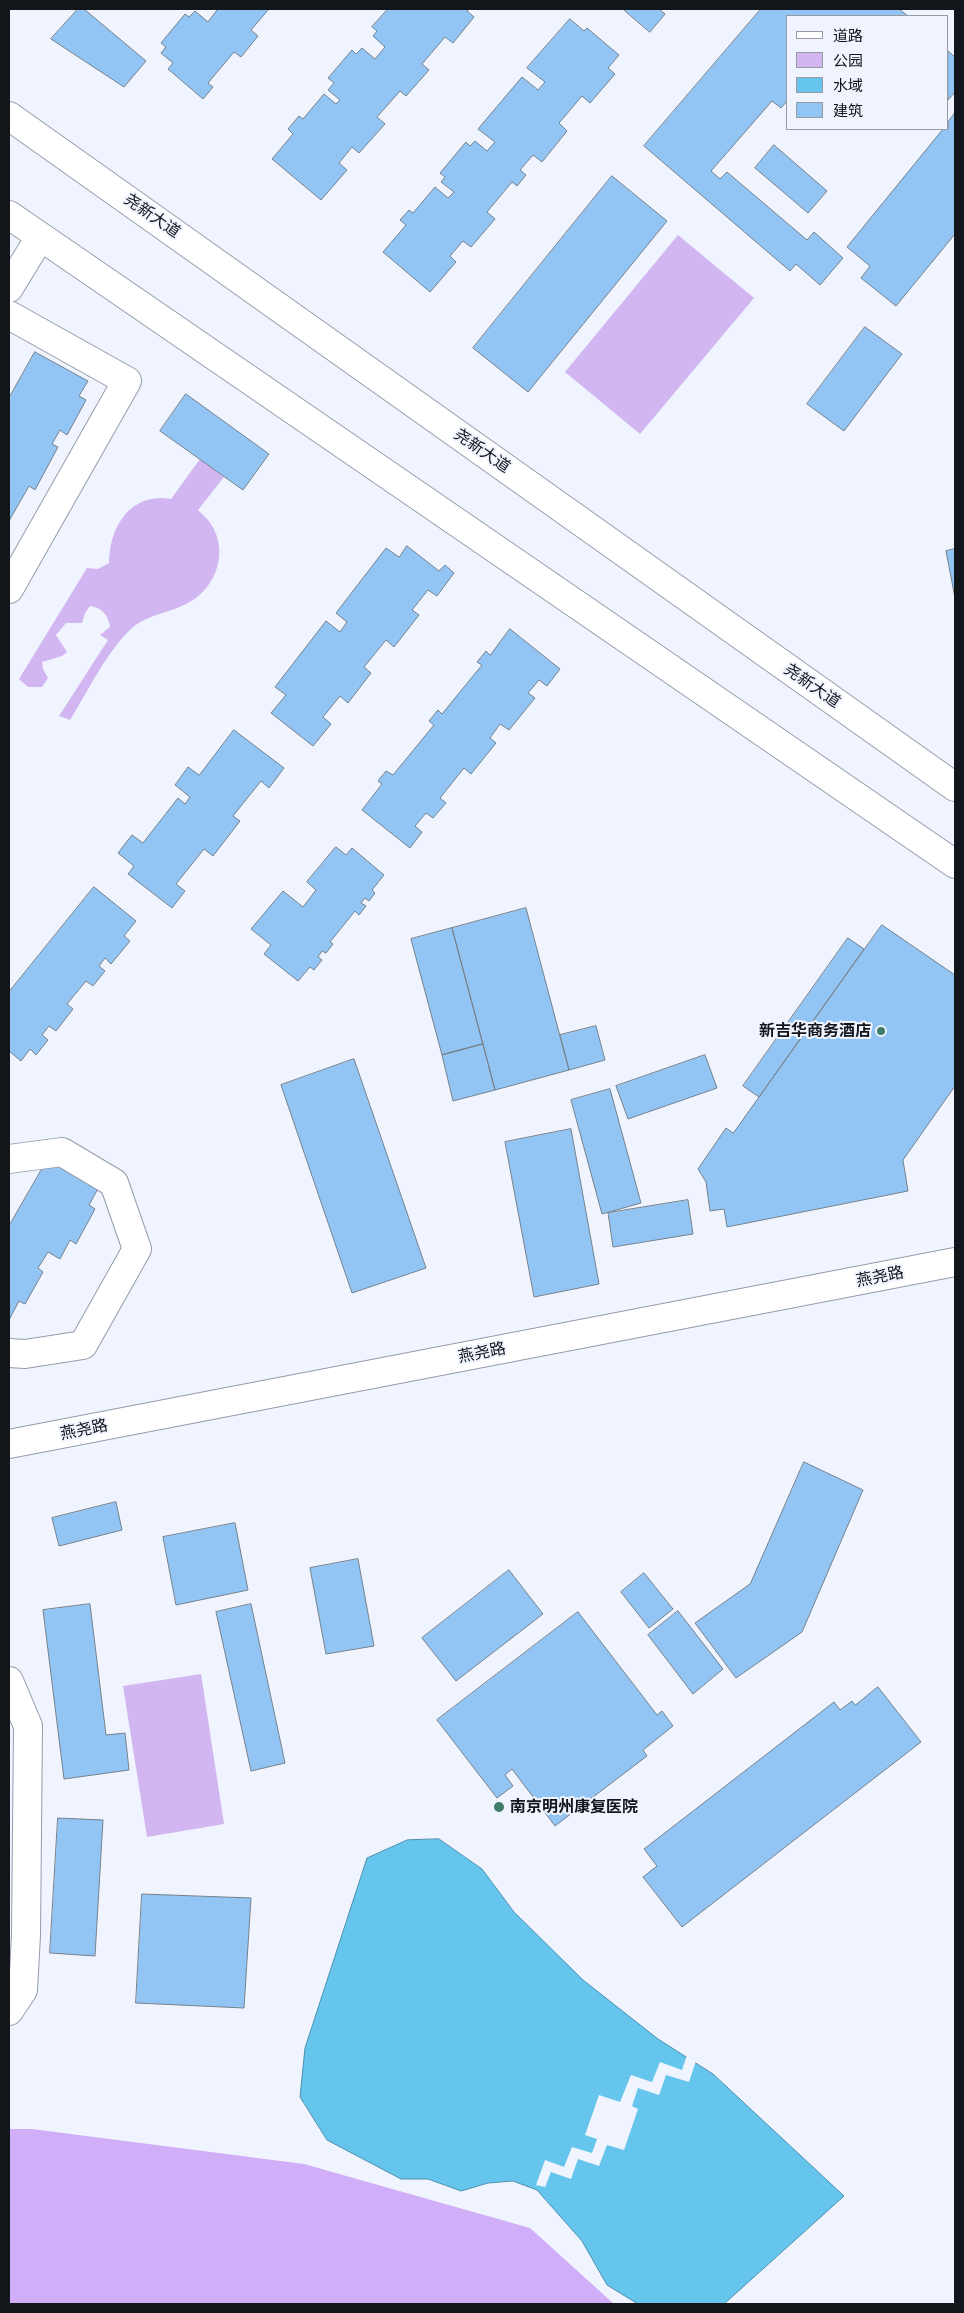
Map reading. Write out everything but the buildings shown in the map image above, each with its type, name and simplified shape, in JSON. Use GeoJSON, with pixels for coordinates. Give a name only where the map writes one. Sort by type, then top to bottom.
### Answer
{"type":"FeatureCollection","features":[{"type":"Feature","properties":{"kind":"main road","name":"尧新大道"},"geometry":{"type":"LineString","coordinates":[[9,116],[955,787]]}},
{"type":"Feature","properties":{"kind":"main road"},"geometry":{"type":"LineString","coordinates":[[9,214],[955,864]]}},
{"type":"Feature","properties":{"kind":"main road"},"geometry":{"type":"LineString","coordinates":[[9,288],[40,237]]}},
{"type":"Feature","properties":{"kind":"main road"},"geometry":{"type":"LineString","coordinates":[[9,315],[126,381],[9,589]]}},
{"type":"Feature","properties":{"kind":"main road"},"geometry":{"type":"LineString","coordinates":[[9,1159],[62,1152],[114,1183],[137,1249],[83,1345],[25,1354],[9,1353]]}},
{"type":"Feature","properties":{"kind":"main road","name":"燕尧路"},"geometry":{"type":"LineString","coordinates":[[9,1444],[955,1262]]}},
{"type":"Feature","properties":{"kind":"main road"},"geometry":{"type":"LineString","coordinates":[[9,1681],[28,1726],[26,1935],[23,1990],[9,2010]]}},
{"type":"Feature","properties":{"kind":"green space"},"geometry":{"type":"Polygon","coordinates":[[[678,235],[754,298],[640,434],[565,372],[678,235]]]}},
{"type":"Feature","properties":{"kind":"green space"},"geometry":{"type":"Polygon","coordinates":[[[200,459],[224,477],[198,510],[211,524],[219,546],[217,568],[212,579],[198,596],[188,603],[145,620],[132,628],[114,648],[70,720],[59,716],[108,640],[100,635],[110,627],[104,612],[90,606],[85,613],[82,623],[66,623],[56,635],[67,652],[62,656],[42,662],[43,669],[48,678],[42,687],[28,687],[19,679],[87,568],[98,569],[109,563],[113,537],[125,515],[133,507],[144,501],[157,498],[171,499],[200,459]]]}},
{"type":"Feature","properties":{"kind":"green space"},"geometry":{"type":"Polygon","coordinates":[[[201,1674],[224,1824],[147,1837],[123,1686],[201,1674]]]}},
{"type":"Feature","properties":{"kind":"shaded area"},"geometry":{"type":"Polygon","coordinates":[[[9,2129],[32,2129],[304,2164],[530,2228],[614,2304],[9,2304],[9,2129]]]}},
{"type":"Feature","properties":{"kind":"water"},"geometry":{"type":"Polygon","coordinates":[[[439,1839],[482,1869],[514,1912],[583,1980],[658,2039],[713,2074],[844,2196],[724,2304],[638,2304],[607,2285],[582,2241],[537,2190],[513,2181],[488,2183],[461,2191],[428,2179],[401,2179],[327,2140],[300,2097],[305,2048],[367,1858],[407,1840],[439,1839]]]}},
{"type":"Feature","properties":{"kind":"pier"},"geometry":{"type":"Polygon","coordinates":[[[687,2055],[696,2061],[689,2082],[666,2075],[659,2095],[638,2088],[632,2106],[638,2109],[624,2150],[607,2145],[599,2166],[578,2159],[571,2179],[551,2172],[545,2187],[536,2185],[545,2160],[564,2167],[572,2147],[592,2153],[597,2139],[585,2135],[599,2095],[620,2102],[631,2075],[652,2082],[660,2062],[682,2070],[687,2055]]]}},
{"type":"Feature","properties":{"kind":"place","name":"新吉华商务酒店"},"geometry":{"type":"Point","coordinates":[881,1031]}},
{"type":"Feature","properties":{"kind":"place","name":"南京明州康复医院"},"geometry":{"type":"Point","coordinates":[499,1807]}}]}
